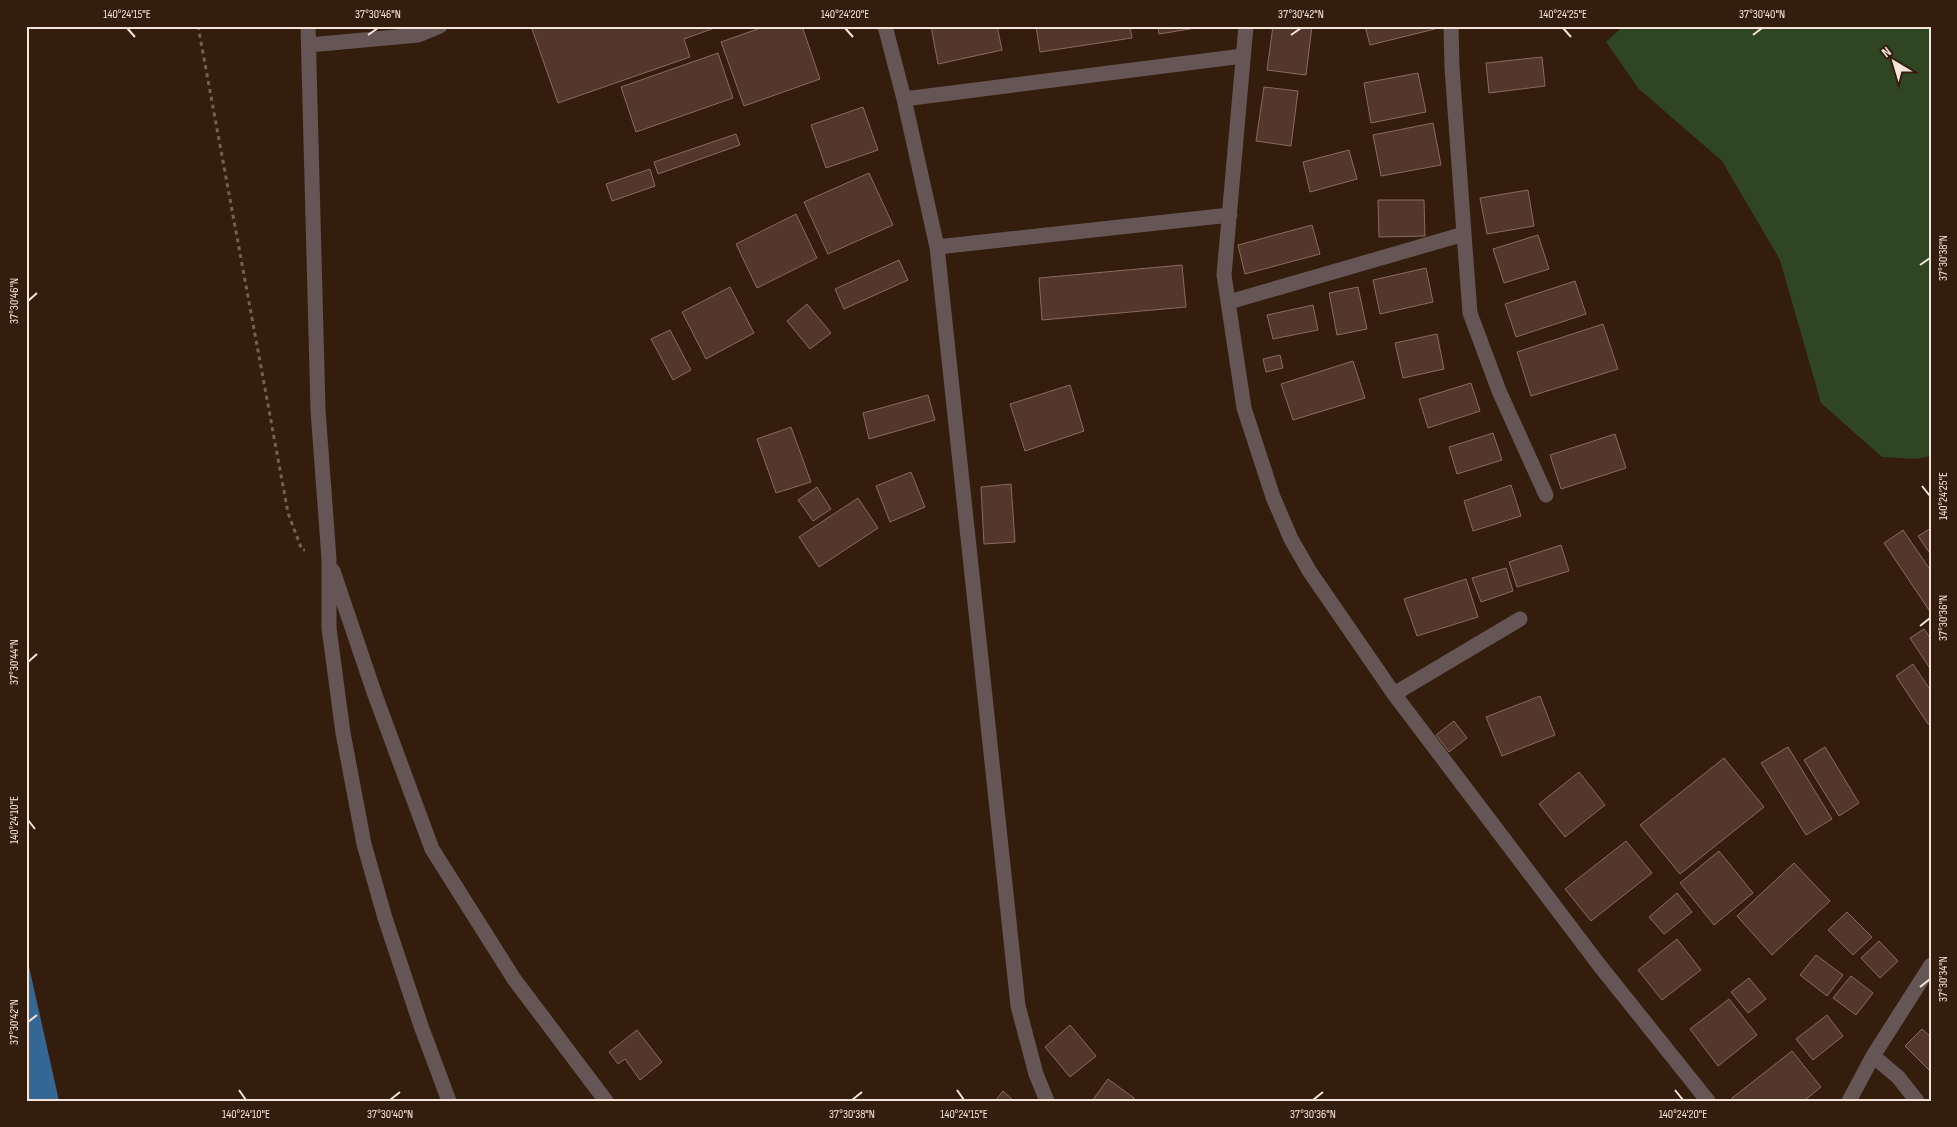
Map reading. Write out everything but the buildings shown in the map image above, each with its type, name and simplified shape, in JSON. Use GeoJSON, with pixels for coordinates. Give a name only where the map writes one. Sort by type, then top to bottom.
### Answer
{"type":"FeatureCollection","features":[{"type":"Feature","properties":{"kind":"street"},"geometry":{"type":"LineString","coordinates":[[308,26],[318,410],[329,559],[329,628],[343,733],[364,844],[394,945],[449,1101]]}},
{"type":"Feature","properties":{"kind":"street"},"geometry":{"type":"LineString","coordinates":[[309,45],[418,35],[440,26]]}},
{"type":"Feature","properties":{"kind":"street"},"geometry":{"type":"LineString","coordinates":[[885,26],[904,99],[937,247],[1018,1006],[1036,1074],[1047,1101]]}},
{"type":"Feature","properties":{"kind":"street"},"geometry":{"type":"LineString","coordinates":[[1246,26],[1224,274],[1244,408],[1273,497],[1292,539],[1310,572],[1394,694],[1600,966],[1708,1101]]}},
{"type":"Feature","properties":{"kind":"street"},"geometry":{"type":"LineString","coordinates":[[1451,26],[1452,68],[1470,313],[1499,392],[1546,495]]}},
{"type":"Feature","properties":{"kind":"street"},"geometry":{"type":"LineString","coordinates":[[904,99],[1243,56]]}},
{"type":"Feature","properties":{"kind":"street"},"geometry":{"type":"LineString","coordinates":[[937,247],[1230,215]]}},
{"type":"Feature","properties":{"kind":"street"},"geometry":{"type":"LineString","coordinates":[[1229,302],[1464,234]]}},
{"type":"Feature","properties":{"kind":"street"},"geometry":{"type":"LineString","coordinates":[[329,559],[375,695],[432,850],[514,979],[606,1101]]}},
{"type":"Feature","properties":{"kind":"street"},"geometry":{"type":"LineString","coordinates":[[1394,694],[1520,619]]}},
{"type":"Feature","properties":{"kind":"street"},"geometry":{"type":"LineString","coordinates":[[1849,1101],[1873,1056],[1931,965]]}},
{"type":"Feature","properties":{"kind":"street"},"geometry":{"type":"LineString","coordinates":[[1873,1056],[1898,1078],[1917,1101]]}},
{"type":"Feature","properties":{"kind":"path"},"geometry":{"type":"LineString","coordinates":[[198,26],[288,513],[302,550],[329,559]]}},
{"type":"Feature","properties":{"kind":"green space"},"geometry":{"type":"Polygon","coordinates":[[[1623,26],[1931,26],[1931,456],[1916,459],[1882,457],[1821,403],[1780,260],[1722,161],[1639,89],[1606,42],[1623,26]]]}},
{"type":"Feature","properties":{"kind":"water"},"geometry":{"type":"Polygon","coordinates":[[[26,953],[59,1101],[26,1101],[26,953]]]}}]}
